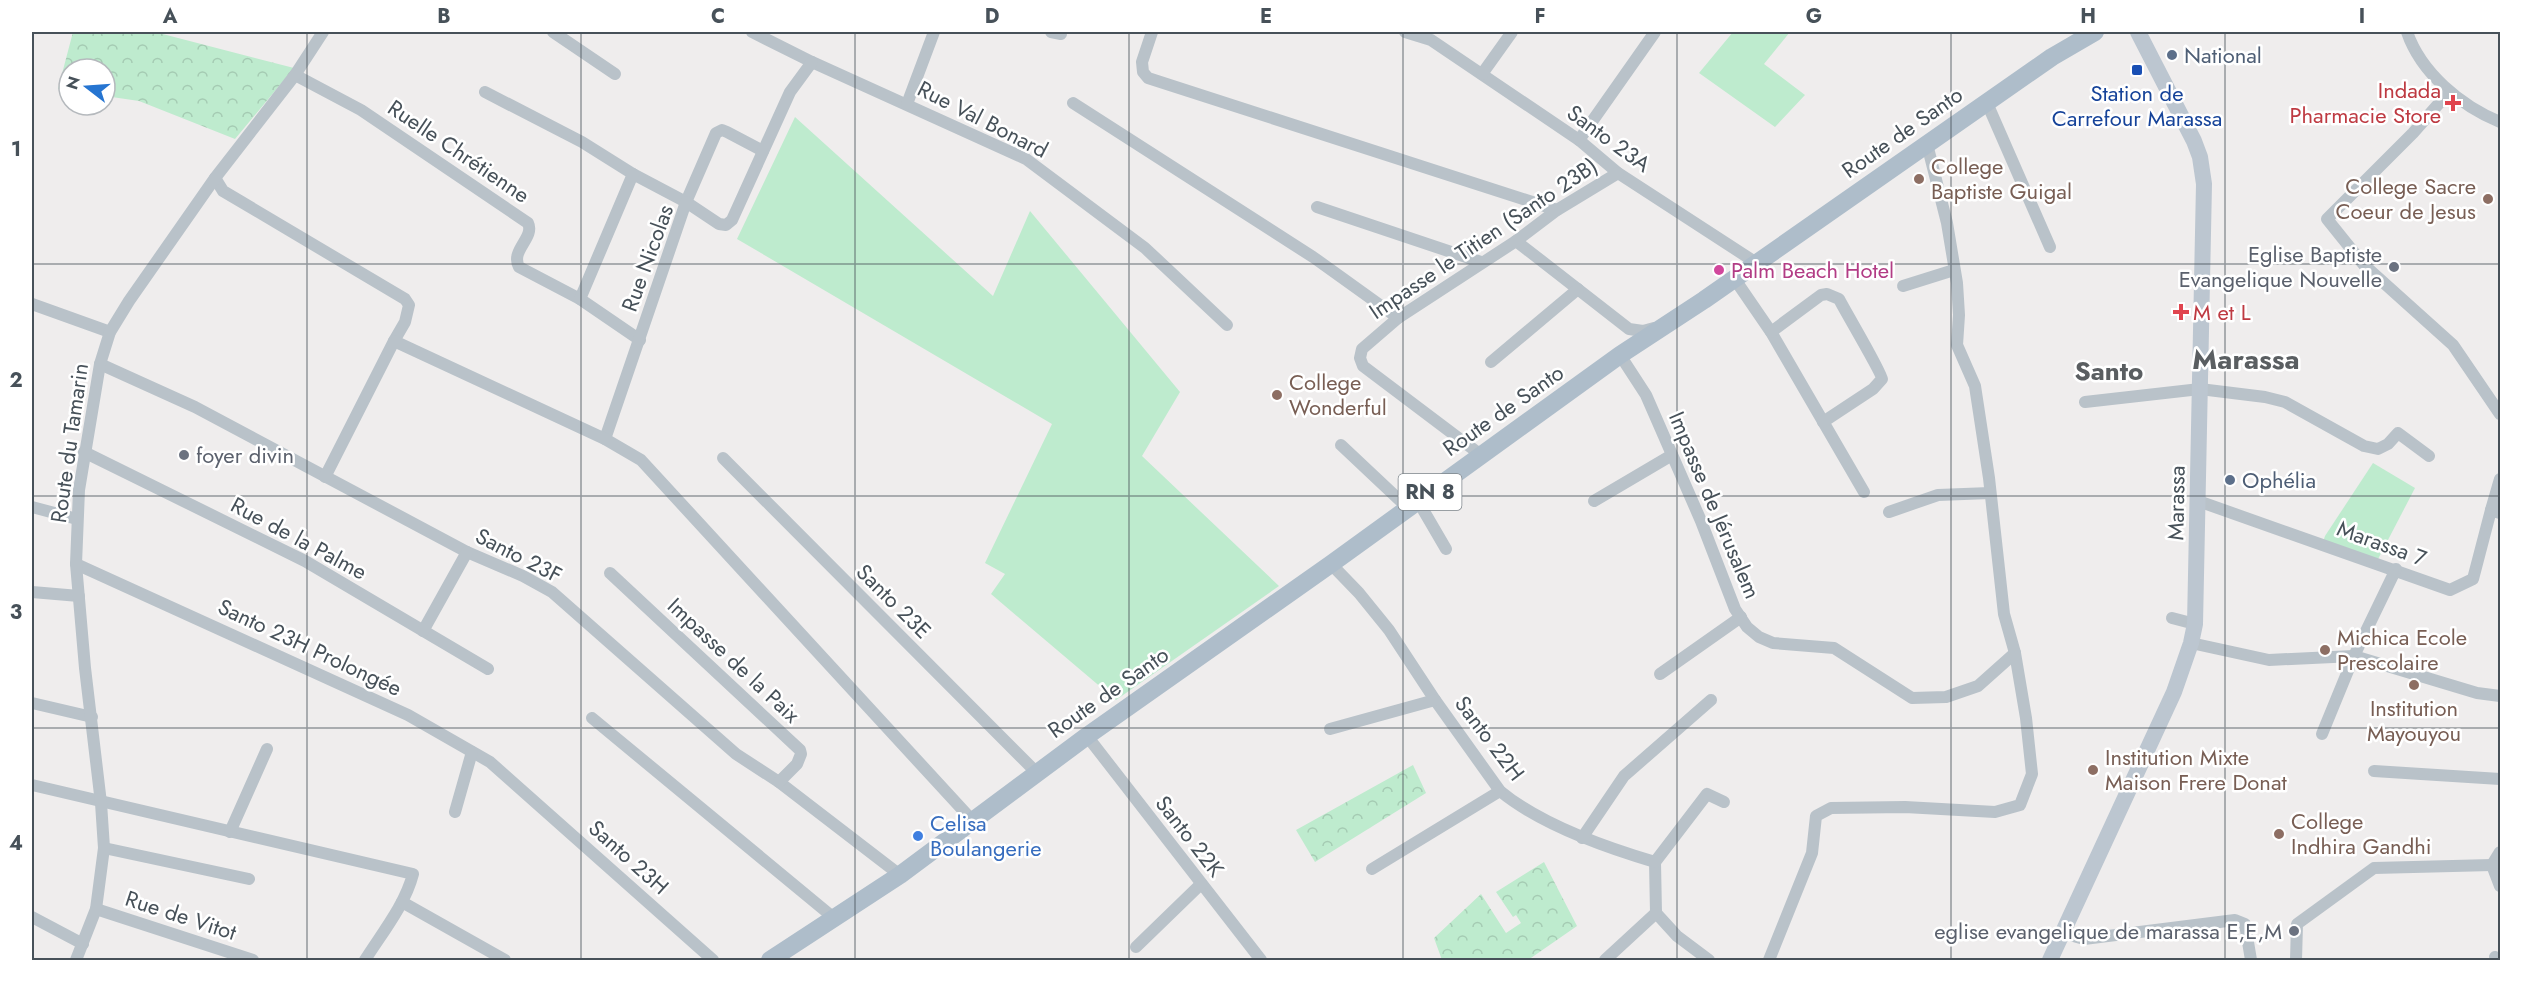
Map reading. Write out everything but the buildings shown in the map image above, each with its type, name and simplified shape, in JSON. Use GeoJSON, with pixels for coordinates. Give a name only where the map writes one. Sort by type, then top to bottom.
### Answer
{"type":"FeatureCollection","features":[{"type":"Feature","properties":{"kind":"main road","name":"Route de Santo"},"geometry":{"type":"LineString","coordinates":[[782,957],[834,918],[900,875],[1036,772],[1331,564],[1620,355],[1669,324],[2052,57],[2095,32]]}},
{"type":"Feature","properties":{"kind":"main road","name":"Marassa"},"geometry":{"type":"LineString","coordinates":[[2050,960],[2174,692],[2191,644],[2195,624],[2204,184],[2200,157],[2191,134],[2138,32]]}},
{"type":"Feature","properties":{"kind":"street","name":"Route du Tamarin"},"geometry":{"type":"LineString","coordinates":[[76,960],[96,909],[104,848],[76,564],[77,519],[84,452],[100,364],[110,332],[215,177],[295,75],[323,32]]}},
{"type":"Feature","properties":{"kind":"street"},"geometry":{"type":"LineString","coordinates":[[553,32],[615,74]]}},
{"type":"Feature","properties":{"kind":"street","name":"Rue Val Bonard"},"geometry":{"type":"LineString","coordinates":[[752,32],[812,62],[1026,159],[1145,248],[1227,325]]}},
{"type":"Feature","properties":{"kind":"street"},"geometry":{"type":"LineString","coordinates":[[907,104],[934,32]]}},
{"type":"Feature","properties":{"kind":"street"},"geometry":{"type":"LineString","coordinates":[[1152,32],[1142,62],[1143,72],[1148,78],[1557,210]]}},
{"type":"Feature","properties":{"kind":"street","name":"Santo 23A"},"geometry":{"type":"LineString","coordinates":[[1405,32],[1431,40],[1579,140],[1618,173],[1755,262]]}},
{"type":"Feature","properties":{"kind":"street"},"geometry":{"type":"LineString","coordinates":[[1482,74],[1512,32]]}},
{"type":"Feature","properties":{"kind":"street"},"geometry":{"type":"LineString","coordinates":[[1579,140],[1655,32]]}},
{"type":"Feature","properties":{"kind":"street"},"geometry":{"type":"LineString","coordinates":[[2407,32],[2411,43],[2428,69],[2449,92],[2482,115],[2500,122]]}},
{"type":"Feature","properties":{"kind":"street","name":"Rue Nicolas"},"geometry":{"type":"LineString","coordinates":[[604,439],[686,202],[719,224],[726,225],[732,220],[790,92],[812,62]]}},
{"type":"Feature","properties":{"kind":"street","name":"Ruelle Chrétienne"},"geometry":{"type":"LineString","coordinates":[[295,75],[361,110],[528,223],[530,231],[517,256],[519,267],[580,299],[640,340]]}},
{"type":"Feature","properties":{"kind":"street"},"geometry":{"type":"LineString","coordinates":[[485,92],[582,142],[633,174],[686,202],[716,133],[722,130],[764,151]]}},
{"type":"Feature","properties":{"kind":"street"},"geometry":{"type":"LineString","coordinates":[[2449,92],[2413,133],[2327,219],[2364,265],[2453,345],[2500,414]]}},
{"type":"Feature","properties":{"kind":"street"},"geometry":{"type":"LineString","coordinates":[[1073,103],[1313,257],[1398,318]]}},
{"type":"Feature","properties":{"kind":"street"},"geometry":{"type":"LineString","coordinates":[[1987,103],[2050,246]]}},
{"type":"Feature","properties":{"kind":"street"},"geometry":{"type":"LineString","coordinates":[[1769,960],[1812,853],[1816,816],[1831,808],[1905,807],[1995,812],[2020,805],[2032,774],[2015,653],[2004,614],[1975,386],[1957,345],[1959,315],[1947,223],[1927,144]]}},
{"type":"Feature","properties":{"kind":"street","name":"Impasse le Titien (Santo 23B)"},"geometry":{"type":"LineString","coordinates":[[1481,455],[1363,366],[1360,358],[1362,349],[1398,318],[1516,241],[1557,210],[1618,173]]}},
{"type":"Feature","properties":{"kind":"street"},"geometry":{"type":"LineString","coordinates":[[580,299],[633,174]]}},
{"type":"Feature","properties":{"kind":"street"},"geometry":{"type":"LineString","coordinates":[[215,177],[223,190],[405,299],[409,305],[408,314],[325,477]]}},
{"type":"Feature","properties":{"kind":"street"},"geometry":{"type":"LineString","coordinates":[[1317,207],[1481,262]]}},
{"type":"Feature","properties":{"kind":"street"},"geometry":{"type":"LineString","coordinates":[[1516,241],[1629,329],[1643,332],[1669,324]]}},
{"type":"Feature","properties":{"kind":"street"},"geometry":{"type":"LineString","coordinates":[[1903,286],[1954,270]]}},
{"type":"Feature","properties":{"kind":"street"},"geometry":{"type":"LineString","coordinates":[[1734,278],[1771,332],[1864,492]]}},
{"type":"Feature","properties":{"kind":"street"},"geometry":{"type":"LineString","coordinates":[[1491,362],[1578,289]]}},
{"type":"Feature","properties":{"kind":"street"},"geometry":{"type":"LineString","coordinates":[[1771,332],[1821,296],[1833,295],[1839,299],[1860,340],[1883,376],[1879,383],[1823,422]]}},
{"type":"Feature","properties":{"kind":"street"},"geometry":{"type":"LineString","coordinates":[[32,304],[110,332]]}},
{"type":"Feature","properties":{"kind":"street"},"geometry":{"type":"LineString","coordinates":[[394,341],[604,439],[641,460],[972,820]]}},
{"type":"Feature","properties":{"kind":"street","name":"Impasse de Jérusalem"},"geometry":{"type":"LineString","coordinates":[[1620,355],[1646,395],[1735,609],[1747,627],[1759,637],[1773,643],[1834,648],[1912,698],[1946,697],[1978,686],[2015,653]]}},
{"type":"Feature","properties":{"kind":"street","name":"Santo 23F"},"geometry":{"type":"LineString","coordinates":[[100,364],[195,407],[467,552],[524,576],[552,592],[736,754],[779,782],[900,875]]}},
{"type":"Feature","properties":{"kind":"street"},"geometry":{"type":"LineString","coordinates":[[2085,402],[2200,389],[2285,402],[2364,446],[2378,449],[2388,444],[2397,433],[2429,456]]}},
{"type":"Feature","properties":{"kind":"street"},"geometry":{"type":"LineString","coordinates":[[1341,446],[1413,505],[1446,549]]}},
{"type":"Feature","properties":{"kind":"street","name":"Rue de la Palme"},"geometry":{"type":"LineString","coordinates":[[84,452],[305,561],[488,669]]}},
{"type":"Feature","properties":{"kind":"street"},"geometry":{"type":"LineString","coordinates":[[1594,501],[1672,455]]}},
{"type":"Feature","properties":{"kind":"street","name":"Santo 23E"},"geometry":{"type":"LineString","coordinates":[[723,458],[1036,772]]}},
{"type":"Feature","properties":{"kind":"street"},"geometry":{"type":"LineString","coordinates":[[2496,512],[2500,479]]}},
{"type":"Feature","properties":{"kind":"street"},"geometry":{"type":"LineString","coordinates":[[1889,512],[1938,495],[1990,493]]}},
{"type":"Feature","properties":{"kind":"street","name":"Marassa 7"},"geometry":{"type":"LineString","coordinates":[[2198,501],[2396,569],[2450,590],[2474,579],[2496,512]]}},
{"type":"Feature","properties":{"kind":"street"},"geometry":{"type":"LineString","coordinates":[[32,507],[77,519]]}},
{"type":"Feature","properties":{"kind":"street"},"geometry":{"type":"LineString","coordinates":[[423,631],[467,552]]}},
{"type":"Feature","properties":{"kind":"street","name":"Santo 23H Prolongée"},"geometry":{"type":"LineString","coordinates":[[76,564],[408,715],[490,762],[516,785]]}},
{"type":"Feature","properties":{"kind":"street","name":"Santo 22H"},"geometry":{"type":"LineString","coordinates":[[1331,564],[1359,593],[1389,630],[1435,700],[1500,791],[1512,801],[1582,838],[1655,862]]}},
{"type":"Feature","properties":{"kind":"street"},"geometry":{"type":"LineString","coordinates":[[2322,734],[2354,656],[2396,569]]}},
{"type":"Feature","properties":{"kind":"street","name":"Impasse de la Paix"},"geometry":{"type":"LineString","coordinates":[[610,573],[800,750],[801,754],[797,764],[779,782]]}},
{"type":"Feature","properties":{"kind":"street"},"geometry":{"type":"LineString","coordinates":[[32,592],[79,596]]}},
{"type":"Feature","properties":{"kind":"street"},"geometry":{"type":"LineString","coordinates":[[1660,674],[1741,617]]}},
{"type":"Feature","properties":{"kind":"street"},"geometry":{"type":"LineString","coordinates":[[2172,618],[2195,624]]}},
{"type":"Feature","properties":{"kind":"street"},"geometry":{"type":"LineString","coordinates":[[2191,644],[2270,660],[2354,656],[2477,693],[2500,696]]}},
{"type":"Feature","properties":{"kind":"street"},"geometry":{"type":"LineString","coordinates":[[1329,729],[1435,700]]}},
{"type":"Feature","properties":{"kind":"street"},"geometry":{"type":"LineString","coordinates":[[1582,838],[1624,776],[1712,700]]}},
{"type":"Feature","properties":{"kind":"street"},"geometry":{"type":"LineString","coordinates":[[32,703],[92,717]]}},
{"type":"Feature","properties":{"kind":"street"},"geometry":{"type":"LineString","coordinates":[[592,718],[834,918]]}},
{"type":"Feature","properties":{"kind":"street","name":"Santo 22K"},"geometry":{"type":"LineString","coordinates":[[1087,736],[1261,960]]}},
{"type":"Feature","properties":{"kind":"street"},"geometry":{"type":"LineString","coordinates":[[230,832],[267,749]]}},
{"type":"Feature","properties":{"kind":"street"},"geometry":{"type":"LineString","coordinates":[[455,812],[472,752]]}},
{"type":"Feature","properties":{"kind":"street"},"geometry":{"type":"LineString","coordinates":[[2374,771],[2500,779]]}},
{"type":"Feature","properties":{"kind":"street"},"geometry":{"type":"LineString","coordinates":[[32,785],[101,803],[413,874],[410,887],[402,902],[365,960]]}},
{"type":"Feature","properties":{"kind":"street","name":"Santo 23H"},"geometry":{"type":"LineString","coordinates":[[516,785],[713,960]]}},
{"type":"Feature","properties":{"kind":"street"},"geometry":{"type":"LineString","coordinates":[[1372,869],[1500,791]]}},
{"type":"Feature","properties":{"kind":"street"},"geometry":{"type":"LineString","coordinates":[[1709,960],[1677,936],[1656,913],[1655,862],[1707,794],[1724,802]]}},
{"type":"Feature","properties":{"kind":"street"},"geometry":{"type":"LineString","coordinates":[[104,848],[249,879]]}},
{"type":"Feature","properties":{"kind":"street"},"geometry":{"type":"LineString","coordinates":[[2492,865],[2500,852]]}},
{"type":"Feature","properties":{"kind":"street"},"geometry":{"type":"LineString","coordinates":[[2492,865],[2500,886]]}},
{"type":"Feature","properties":{"kind":"street"},"geometry":{"type":"LineString","coordinates":[[2296,960],[2297,924],[2374,868],[2492,865]]}},
{"type":"Feature","properties":{"kind":"street"},"geometry":{"type":"LineString","coordinates":[[1136,947],[1201,884]]}},
{"type":"Feature","properties":{"kind":"street"},"geometry":{"type":"LineString","coordinates":[[402,902],[506,960]]}},
{"type":"Feature","properties":{"kind":"street","name":"Rue de Vitot"},"geometry":{"type":"LineString","coordinates":[[96,909],[254,960]]}},
{"type":"Feature","properties":{"kind":"street"},"geometry":{"type":"LineString","coordinates":[[1605,960],[1656,913]]}},
{"type":"Feature","properties":{"kind":"street"},"geometry":{"type":"LineString","coordinates":[[32,917],[83,944]]}},
{"type":"Feature","properties":{"kind":"street"},"geometry":{"type":"LineString","coordinates":[[2063,933],[2084,939],[2235,920],[2245,924],[2251,960]]}},
{"type":"Feature","properties":{"kind":"green space"},"geometry":{"type":"Polygon","coordinates":[[[73,32],[155,32],[294,68],[235,139],[139,101],[117,98],[117,57],[66,57],[73,32]]]}},
{"type":"Feature","properties":{"kind":"green space"},"geometry":{"type":"Polygon","coordinates":[[[1733,32],[1790,32],[1764,64],[1805,95],[1775,127],[1699,73],[1733,32]]]}},
{"type":"Feature","properties":{"kind":"green space"},"geometry":{"type":"Polygon","coordinates":[[[795,117],[993,296],[1030,211],[1180,392],[1142,456],[1279,586],[1116,700],[991,594],[1005,574],[985,563],[1052,424],[737,239],[795,117]]]}},
{"type":"Feature","properties":{"kind":"green space"},"geometry":{"type":"Polygon","coordinates":[[[2373,463],[2415,488],[2376,563],[2323,542],[2373,463]]]}},
{"type":"Feature","properties":{"kind":"green space"},"geometry":{"type":"Polygon","coordinates":[[[1413,765],[1426,793],[1315,862],[1296,830],[1413,765]]]}},
{"type":"Feature","properties":{"kind":"green space"},"geometry":{"type":"Polygon","coordinates":[[[1544,862],[1577,926],[1528,960],[1442,960],[1434,938],[1481,894],[1506,933],[1521,923],[1516,915],[1513,917],[1496,892],[1544,862]]]}},
{"type":"Feature","properties":{"kind":"place","name":"National"},"geometry":{"type":"Point","coordinates":[2172,55]}},
{"type":"Feature","properties":{"kind":"place","name":"Station de Carrefour Marassa"},"geometry":{"type":"Point","coordinates":[2137,70]}},
{"type":"Feature","properties":{"kind":"place","name":"Indada Pharmacie Store"},"geometry":{"type":"Point","coordinates":[2453,103]}},
{"type":"Feature","properties":{"kind":"place","name":"College Baptiste Guigal"},"geometry":{"type":"Point","coordinates":[1919,179]}},
{"type":"Feature","properties":{"kind":"place","name":"College Sacre Coeur de Jesus"},"geometry":{"type":"Point","coordinates":[2488,199]}},
{"type":"Feature","properties":{"kind":"place","name":"Eglise Baptiste Evangelique Nouvelle"},"geometry":{"type":"Point","coordinates":[2394,267]}},
{"type":"Feature","properties":{"kind":"place","name":"Palm Beach Hotel"},"geometry":{"type":"Point","coordinates":[1719,270]}},
{"type":"Feature","properties":{"kind":"place","name":"M et L"},"geometry":{"type":"Point","coordinates":[2181,312]}},
{"type":"Feature","properties":{"kind":"place","name":"College Wonderful"},"geometry":{"type":"Point","coordinates":[1277,395]}},
{"type":"Feature","properties":{"kind":"place","name":"foyer divin"},"geometry":{"type":"Point","coordinates":[184,455]}},
{"type":"Feature","properties":{"kind":"place","name":"Ophélia"},"geometry":{"type":"Point","coordinates":[2230,480]}},
{"type":"Feature","properties":{"kind":"place","name":"Michica Ecole Prescolaire"},"geometry":{"type":"Point","coordinates":[2325,650]}},
{"type":"Feature","properties":{"kind":"place","name":"Institution Mayouyou"},"geometry":{"type":"Point","coordinates":[2414,685]}},
{"type":"Feature","properties":{"kind":"place","name":"Institution Mixte Maison Frere Donat"},"geometry":{"type":"Point","coordinates":[2093,770]}},
{"type":"Feature","properties":{"kind":"place","name":"College Indhira Gandhi"},"geometry":{"type":"Point","coordinates":[2279,834]}},
{"type":"Feature","properties":{"kind":"place","name":"Celisa Boulangerie"},"geometry":{"type":"Point","coordinates":[918,836]}},
{"type":"Feature","properties":{"kind":"place","name":"eglise evangelique de marassa E,E,M"},"geometry":{"type":"Point","coordinates":[2294,931]}},
{"type":"Feature","properties":{"kind":"district","name":"Marassa"},"geometry":{"type":"Point","coordinates":[2246,359]}},
{"type":"Feature","properties":{"kind":"district","name":"Santo"},"geometry":{"type":"Point","coordinates":[2109,371]}}]}
